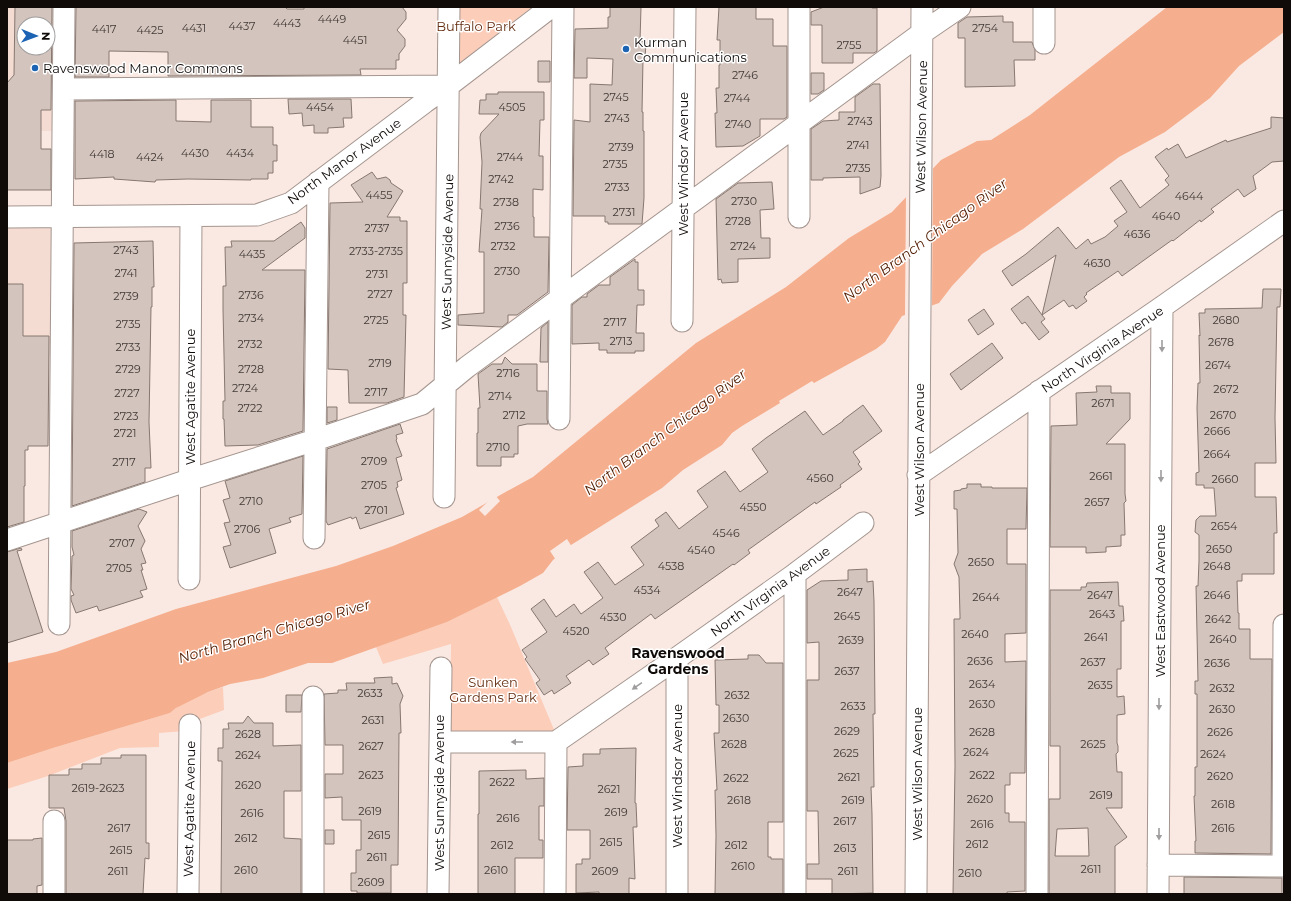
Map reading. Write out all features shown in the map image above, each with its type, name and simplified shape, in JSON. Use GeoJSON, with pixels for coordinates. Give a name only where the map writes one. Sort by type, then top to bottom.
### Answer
{"type":"FeatureCollection","features":[{"type":"Feature","properties":{"kind":"street"},"geometry":{"type":"LineString","coordinates":[[59,624],[64,7]]}},
{"type":"Feature","properties":{"kind":"street","name":"West Sunnyside Avenue"},"geometry":{"type":"LineString","coordinates":[[444,497],[449,7]]}},
{"type":"Feature","properties":{"kind":"street","name":"North Manor Avenue"},"geometry":{"type":"LineString","coordinates":[[7,217],[257,215],[291,203],[551,7]]}},
{"type":"Feature","properties":{"kind":"street"},"geometry":{"type":"LineString","coordinates":[[559,419],[563,7]]}},
{"type":"Feature","properties":{"kind":"street","name":"West Windsor Avenue"},"geometry":{"type":"LineString","coordinates":[[682,322],[685,7]]}},
{"type":"Feature","properties":{"kind":"street"},"geometry":{"type":"LineString","coordinates":[[799,7],[799,217]]}},
{"type":"Feature","properties":{"kind":"street","name":"West Wilson Avenue"},"geometry":{"type":"LineString","coordinates":[[916,894],[922,7]]}},
{"type":"Feature","properties":{"kind":"street"},"geometry":{"type":"LineString","coordinates":[[7,540],[422,404],[467,367],[922,33],[960,7]]}},
{"type":"Feature","properties":{"kind":"street"},"geometry":{"type":"LineString","coordinates":[[1044,7],[1044,43]]}},
{"type":"Feature","properties":{"kind":"street"},"geometry":{"type":"LineString","coordinates":[[64,89],[448,86]]}},
{"type":"Feature","properties":{"kind":"street"},"geometry":{"type":"LineString","coordinates":[[314,538],[318,182]]}},
{"type":"Feature","properties":{"kind":"street","name":"West Agatite Avenue"},"geometry":{"type":"LineString","coordinates":[[189,579],[191,216]]}},
{"type":"Feature","properties":{"kind":"street","name":"North Virginia Avenue"},"geometry":{"type":"LineString","coordinates":[[918,475],[1040,392],[1284,221]]}},
{"type":"Feature","properties":{"kind":"street","name":"West Eastwood Avenue"},"geometry":{"type":"LineString","coordinates":[[1158,894],[1162,307]]}},
{"type":"Feature","properties":{"kind":"street"},"geometry":{"type":"LineString","coordinates":[[1037,894],[1040,392]]}},
{"type":"Feature","properties":{"kind":"street","name":"North Virginia Avenue"},"geometry":{"type":"LineString","coordinates":[[556,742],[795,574],[863,523]]}},
{"type":"Feature","properties":{"kind":"street"},"geometry":{"type":"LineString","coordinates":[[795,574],[795,894]]}},
{"type":"Feature","properties":{"kind":"street"},"geometry":{"type":"LineString","coordinates":[[1158,866],[1282,866],[1284,625]]}},
{"type":"Feature","properties":{"kind":"street","name":"West Windsor Avenue"},"geometry":{"type":"LineString","coordinates":[[677,658],[677,894]]}},
{"type":"Feature","properties":{"kind":"street","name":"West Sunnyside Avenue"},"geometry":{"type":"LineString","coordinates":[[438,894],[440,668]]}},
{"type":"Feature","properties":{"kind":"street"},"geometry":{"type":"LineString","coordinates":[[313,697],[313,894]]}},
{"type":"Feature","properties":{"kind":"street","name":"West Agatite Avenue"},"geometry":{"type":"LineString","coordinates":[[188,894],[190,725]]}},
{"type":"Feature","properties":{"kind":"street"},"geometry":{"type":"LineString","coordinates":[[440,742],[556,742],[555,894]]}},
{"type":"Feature","properties":{"kind":"street"},"geometry":{"type":"LineString","coordinates":[[54,821],[54,894]]}},
{"type":"Feature","properties":{"kind":"shaded area","name":"Ravenswood Manor Commons"},"geometry":{"type":"Polygon","coordinates":[[[7,7],[61,7],[61,131],[7,131],[7,7]]]}},
{"type":"Feature","properties":{"kind":"shaded area"},"geometry":{"type":"Polygon","coordinates":[[[7,226],[63,226],[61,356],[7,356],[7,226]]]}},
{"type":"Feature","properties":{"kind":"green space","name":"Buffalo Park"},"geometry":{"type":"Polygon","coordinates":[[[457,7],[532,7],[458,64],[457,7]]]}},
{"type":"Feature","properties":{"kind":"green space","name":"Sunken Gardens Park"},"geometry":{"type":"Polygon","coordinates":[[[497,597],[555,732],[450,733],[451,644],[383,664],[376,647],[447,622],[497,597]]]}},
{"type":"Feature","properties":{"kind":"green space"},"geometry":{"type":"Polygon","coordinates":[[[223,687],[224,710],[197,720],[197,730],[159,733],[159,747],[120,748],[48,776],[7,789],[7,763],[170,713],[182,704],[202,694],[223,687]]]}},
{"type":"Feature","properties":{"kind":"water","name":"North Branch Chicago River"},"geometry":{"type":"Polygon","coordinates":[[[1167,7],[1284,7],[1284,32],[1239,66],[1210,98],[1165,132],[1119,157],[1023,229],[982,254],[952,286],[939,303],[902,316],[885,342],[876,349],[814,383],[812,381],[779,401],[780,403],[732,433],[722,445],[683,470],[662,488],[571,545],[553,560],[543,573],[447,622],[332,663],[308,663],[263,678],[230,684],[208,692],[176,708],[170,713],[7,763],[7,663],[56,652],[176,609],[336,566],[393,546],[462,517],[533,477],[696,343],[786,287],[849,238],[892,212],[941,160],[977,141],[991,140],[1030,115],[1167,7]]]}},
{"type":"Feature","properties":{"kind":"pier"},"geometry":{"type":"Polygon","coordinates":[[[933,165],[932,307],[905,317],[906,193],[933,165]]]}},
{"type":"Feature","properties":{"kind":"pier"},"geometry":{"type":"Polygon","coordinates":[[[495,495],[500,501],[485,516],[479,510],[495,495]]]}},
{"type":"Feature","properties":{"kind":"pier"},"geometry":{"type":"Polygon","coordinates":[[[567,539],[572,547],[556,560],[550,551],[567,539]]]}},
{"type":"Feature","properties":{"kind":"building"},"geometry":{"type":"Polygon","coordinates":[[[15,7],[52,7],[52,16],[16,16],[16,56],[52,56],[51,110],[41,110],[41,149],[51,149],[51,190],[7,190],[7,83],[14,75],[15,7]]]}},
{"type":"Feature","properties":{"kind":"building"},"geometry":{"type":"Polygon","coordinates":[[[76,7],[285,7],[287,9],[304,9],[304,7],[402,7],[406,12],[406,19],[397,30],[405,39],[405,46],[399,54],[399,60],[396,60],[396,69],[360,69],[361,75],[168,76],[168,52],[109,51],[109,77],[75,77],[76,7]]]}},
{"type":"Feature","properties":{"kind":"building"},"geometry":{"type":"Polygon","coordinates":[[[610,7],[641,7],[640,41],[646,42],[645,59],[643,59],[642,112],[644,131],[644,198],[642,224],[608,224],[608,222],[605,222],[605,216],[573,216],[574,120],[590,122],[590,84],[612,85],[613,59],[587,58],[587,78],[574,78],[575,29],[608,28],[610,7]]]}},
{"type":"Feature","properties":{"kind":"building"},"geometry":{"type":"Polygon","coordinates":[[[719,7],[756,7],[756,19],[773,19],[773,46],[787,46],[787,117],[784,119],[760,119],[760,136],[743,146],[716,147],[716,88],[719,88],[720,65],[720,40],[717,40],[719,7]]]}},
{"type":"Feature","properties":{"kind":"building"},"geometry":{"type":"Polygon","coordinates":[[[824,7],[877,8],[877,51],[874,53],[853,53],[853,63],[822,63],[822,25],[811,25],[811,12],[824,7]]]}},
{"type":"Feature","properties":{"kind":"building"},"geometry":{"type":"Polygon","coordinates":[[[1003,16],[1003,22],[1013,22],[1013,42],[1032,42],[1035,50],[1035,60],[1014,60],[1015,86],[965,87],[965,38],[958,38],[958,23],[967,17],[1003,16]]]}},
{"type":"Feature","properties":{"kind":"building"},"geometry":{"type":"Polygon","coordinates":[[[538,61],[550,61],[550,82],[538,82],[538,61]]]}},
{"type":"Feature","properties":{"kind":"building"},"geometry":{"type":"Polygon","coordinates":[[[811,73],[824,73],[824,90],[818,94],[811,94],[811,73]]]}},
{"type":"Feature","properties":{"kind":"building"},"geometry":{"type":"Polygon","coordinates":[[[873,84],[880,84],[880,187],[860,194],[860,177],[823,178],[823,180],[811,180],[811,129],[823,121],[839,120],[839,112],[855,112],[855,97],[873,84]]]}},
{"type":"Feature","properties":{"kind":"building"},"geometry":{"type":"Polygon","coordinates":[[[498,92],[544,92],[544,120],[540,120],[539,156],[543,156],[543,190],[533,189],[533,217],[534,237],[549,237],[548,292],[517,315],[508,315],[508,322],[502,327],[458,325],[458,315],[484,313],[484,252],[479,252],[482,209],[480,209],[482,162],[480,137],[481,133],[499,114],[479,114],[480,100],[486,100],[486,94],[498,94],[498,92]]]}},
{"type":"Feature","properties":{"kind":"building"},"geometry":{"type":"Polygon","coordinates":[[[288,99],[351,99],[352,118],[343,118],[344,127],[328,128],[328,133],[314,133],[314,125],[303,126],[302,113],[289,114],[288,99]]]}},
{"type":"Feature","properties":{"kind":"building"},"geometry":{"type":"Polygon","coordinates":[[[176,100],[176,121],[211,122],[211,100],[251,100],[251,127],[273,127],[273,145],[277,145],[277,161],[273,161],[273,173],[268,173],[268,179],[251,180],[188,179],[156,180],[155,182],[114,179],[114,177],[75,179],[75,101],[176,100]]]}},
{"type":"Feature","properties":{"kind":"building"},"geometry":{"type":"Polygon","coordinates":[[[1271,117],[1284,118],[1284,161],[1272,162],[1253,176],[1256,189],[1244,197],[1238,189],[1211,209],[1214,212],[1201,222],[1200,220],[1173,241],[1172,240],[1122,276],[1118,271],[1086,293],[1087,294],[1084,297],[1087,301],[1076,309],[1073,305],[1069,307],[1064,300],[1042,315],[1056,255],[1012,286],[1002,271],[1026,254],[1058,227],[1076,249],[1088,239],[1091,244],[1105,237],[1118,226],[1114,221],[1127,212],[1110,188],[1121,180],[1140,208],[1169,185],[1165,180],[1169,176],[1155,157],[1167,148],[1168,150],[1178,144],[1186,158],[1226,140],[1227,142],[1271,128],[1271,117]]]}},
{"type":"Feature","properties":{"kind":"building"},"geometry":{"type":"Polygon","coordinates":[[[372,172],[377,179],[386,177],[391,183],[403,191],[387,217],[400,217],[400,221],[407,221],[407,283],[403,283],[403,315],[406,315],[404,397],[387,403],[349,403],[348,370],[328,369],[330,203],[363,202],[351,185],[372,172]]]}},
{"type":"Feature","properties":{"kind":"building"},"geometry":{"type":"Polygon","coordinates":[[[772,182],[774,209],[760,210],[761,238],[770,238],[770,258],[738,259],[738,282],[722,283],[721,279],[718,280],[716,199],[738,183],[772,182]]]}},
{"type":"Feature","properties":{"kind":"building"},"geometry":{"type":"Polygon","coordinates":[[[301,222],[305,228],[305,238],[262,270],[305,270],[303,431],[258,445],[225,446],[223,419],[223,401],[225,401],[223,286],[226,286],[225,247],[232,247],[231,241],[274,241],[301,222]]]}},
{"type":"Feature","properties":{"kind":"building"},"geometry":{"type":"Polygon","coordinates":[[[153,241],[154,287],[152,287],[151,307],[149,422],[151,468],[145,468],[145,482],[72,506],[74,243],[153,241]]]}},
{"type":"Feature","properties":{"kind":"building"},"geometry":{"type":"Polygon","coordinates":[[[635,259],[635,262],[638,262],[638,290],[644,290],[644,305],[637,305],[636,333],[644,333],[644,351],[635,351],[635,353],[607,353],[607,350],[599,350],[599,343],[572,344],[572,305],[582,297],[587,297],[587,294],[599,285],[610,285],[610,277],[635,259]]]}},
{"type":"Feature","properties":{"kind":"building"},"geometry":{"type":"Polygon","coordinates":[[[7,284],[23,284],[23,336],[49,336],[48,446],[28,446],[28,450],[25,450],[24,522],[7,527],[7,284]]]}},
{"type":"Feature","properties":{"kind":"building"},"geometry":{"type":"Polygon","coordinates":[[[1263,289],[1281,289],[1280,307],[1277,307],[1275,418],[1276,463],[1255,463],[1255,497],[1276,497],[1277,533],[1274,533],[1274,574],[1242,574],[1242,581],[1237,581],[1239,629],[1250,629],[1250,659],[1272,659],[1271,854],[1195,853],[1196,841],[1194,796],[1195,767],[1197,767],[1197,694],[1195,694],[1195,681],[1198,681],[1196,586],[1198,586],[1199,535],[1195,532],[1196,520],[1200,516],[1216,516],[1214,488],[1204,488],[1204,485],[1196,485],[1196,473],[1199,472],[1197,408],[1198,383],[1200,383],[1199,313],[1205,313],[1205,309],[1262,308],[1263,289]]]}},
{"type":"Feature","properties":{"kind":"building"},"geometry":{"type":"Polygon","coordinates":[[[1028,296],[1045,319],[1041,322],[1049,332],[1039,340],[1025,322],[1022,324],[1011,309],[1028,296]]]}},
{"type":"Feature","properties":{"kind":"building"},"geometry":{"type":"Polygon","coordinates":[[[984,309],[994,324],[978,335],[968,320],[984,309]]]}},
{"type":"Feature","properties":{"kind":"building"},"geometry":{"type":"Polygon","coordinates":[[[548,322],[548,362],[540,362],[541,328],[548,322]]]}},
{"type":"Feature","properties":{"kind":"building"},"geometry":{"type":"Polygon","coordinates":[[[992,343],[1003,358],[961,390],[950,374],[992,343]]]}},
{"type":"Feature","properties":{"kind":"building"},"geometry":{"type":"Polygon","coordinates":[[[505,357],[512,364],[537,364],[537,391],[547,391],[548,424],[527,424],[518,426],[518,454],[514,454],[514,457],[501,457],[501,466],[477,466],[478,408],[480,408],[478,374],[492,364],[502,364],[505,357]]]}},
{"type":"Feature","properties":{"kind":"building"},"geometry":{"type":"Polygon","coordinates":[[[1096,386],[1111,386],[1111,393],[1130,393],[1130,419],[1106,444],[1125,444],[1125,535],[1121,535],[1121,546],[1106,547],[1106,552],[1086,553],[1086,547],[1050,547],[1051,426],[1077,425],[1076,393],[1097,392],[1096,386]]]}},
{"type":"Feature","properties":{"kind":"building"},"geometry":{"type":"Polygon","coordinates":[[[863,405],[882,431],[853,452],[860,462],[858,464],[862,469],[840,485],[841,487],[816,504],[815,502],[748,550],[750,553],[734,565],[733,564],[655,619],[651,614],[605,648],[609,654],[593,665],[589,660],[566,676],[571,683],[554,694],[552,690],[544,695],[536,683],[540,680],[525,659],[527,657],[522,650],[547,632],[531,609],[544,599],[556,617],[574,604],[581,614],[603,598],[584,572],[598,562],[615,585],[644,565],[631,547],[659,526],[655,520],[666,512],[679,529],[708,507],[697,491],[725,471],[740,492],[768,472],[752,449],[766,438],[805,411],[823,435],[863,405]]]}},
{"type":"Feature","properties":{"kind":"building"},"geometry":{"type":"Polygon","coordinates":[[[327,407],[337,407],[337,420],[327,423],[327,407]]]}},
{"type":"Feature","properties":{"kind":"building"},"geometry":{"type":"Polygon","coordinates":[[[400,424],[403,433],[396,435],[396,440],[402,456],[396,458],[402,480],[397,482],[398,487],[396,488],[404,514],[360,529],[356,517],[352,519],[351,517],[328,525],[326,521],[327,449],[400,424]]]}},
{"type":"Feature","properties":{"kind":"building"},"geometry":{"type":"Polygon","coordinates":[[[303,456],[302,514],[289,518],[291,522],[269,529],[276,553],[230,568],[223,547],[231,545],[224,523],[230,522],[223,500],[230,498],[225,481],[303,456]]]}},
{"type":"Feature","properties":{"kind":"building"},"geometry":{"type":"Polygon","coordinates":[[[967,484],[981,484],[981,487],[992,488],[1027,488],[1026,529],[1007,529],[1007,564],[1026,564],[1026,633],[1005,634],[1005,662],[1026,661],[1025,773],[1010,773],[1010,785],[1005,785],[1005,813],[1009,813],[1009,822],[1025,822],[1025,891],[1007,892],[1007,894],[953,894],[955,766],[954,619],[960,619],[959,577],[954,564],[958,553],[957,509],[954,509],[954,491],[967,488],[967,484]]]}},
{"type":"Feature","properties":{"kind":"building"},"geometry":{"type":"Polygon","coordinates":[[[139,509],[147,512],[138,526],[145,541],[141,549],[146,563],[141,564],[143,570],[141,570],[147,589],[140,591],[143,597],[99,611],[97,606],[76,613],[71,600],[71,596],[74,595],[71,589],[72,556],[74,555],[72,547],[72,531],[139,509]]]}},
{"type":"Feature","properties":{"kind":"building"},"geometry":{"type":"Polygon","coordinates":[[[21,548],[22,550],[17,551],[43,632],[7,643],[7,552],[21,548]]]}},
{"type":"Feature","properties":{"kind":"building"},"geometry":{"type":"Polygon","coordinates":[[[867,569],[867,582],[873,581],[874,601],[874,787],[871,787],[873,893],[832,894],[832,879],[807,879],[807,864],[819,864],[818,811],[807,811],[807,680],[819,680],[819,642],[807,643],[807,590],[821,581],[848,580],[848,570],[867,569]]]}},
{"type":"Feature","properties":{"kind":"building"},"geometry":{"type":"Polygon","coordinates":[[[1118,582],[1119,606],[1123,606],[1124,621],[1121,621],[1121,669],[1117,669],[1117,697],[1124,696],[1125,714],[1117,715],[1118,752],[1116,754],[1117,772],[1122,772],[1122,808],[1106,808],[1127,837],[1115,846],[1115,894],[1049,894],[1049,799],[1060,799],[1060,746],[1050,746],[1050,590],[1081,590],[1081,587],[1086,587],[1087,583],[1118,582]],[[1088,828],[1057,829],[1055,856],[1089,856],[1088,828]]]}},
{"type":"Feature","properties":{"kind":"building"},"geometry":{"type":"Polygon","coordinates":[[[748,655],[759,655],[766,663],[783,663],[783,822],[768,822],[768,857],[771,857],[771,859],[783,859],[783,894],[715,894],[715,790],[717,790],[714,733],[719,733],[719,705],[716,705],[715,660],[748,659],[748,655]]]}},
{"type":"Feature","properties":{"kind":"building"},"geometry":{"type":"Polygon","coordinates":[[[392,677],[392,684],[397,683],[403,696],[400,704],[401,733],[399,733],[398,865],[391,865],[391,893],[357,893],[357,891],[351,891],[351,873],[356,873],[356,850],[361,850],[361,820],[342,820],[342,797],[325,798],[325,774],[343,774],[343,745],[325,745],[324,694],[338,693],[338,690],[347,690],[346,683],[375,683],[374,678],[392,677]]]}},
{"type":"Feature","properties":{"kind":"building"},"geometry":{"type":"Polygon","coordinates":[[[286,695],[302,695],[301,712],[286,712],[286,695]]]}},
{"type":"Feature","properties":{"kind":"building"},"geometry":{"type":"Polygon","coordinates":[[[248,716],[254,723],[273,723],[273,746],[301,745],[301,791],[284,791],[284,838],[301,839],[301,894],[221,894],[222,761],[218,761],[218,748],[223,748],[223,729],[229,729],[228,723],[243,723],[248,716]]]}},
{"type":"Feature","properties":{"kind":"building"},"geometry":{"type":"Polygon","coordinates":[[[636,748],[635,803],[637,827],[633,827],[635,879],[629,878],[629,894],[599,894],[599,892],[576,893],[576,864],[582,864],[582,859],[590,859],[590,830],[567,830],[568,767],[583,766],[583,754],[600,754],[600,749],[636,748]]]}},
{"type":"Feature","properties":{"kind":"building"},"geometry":{"type":"Polygon","coordinates":[[[121,755],[146,755],[146,843],[149,843],[149,859],[145,858],[143,894],[66,894],[66,821],[64,808],[49,808],[49,775],[69,775],[69,769],[82,769],[82,764],[101,764],[101,758],[121,758],[121,755]]]}},
{"type":"Feature","properties":{"kind":"building"},"geometry":{"type":"Polygon","coordinates":[[[526,770],[526,779],[544,778],[544,806],[539,806],[539,840],[543,840],[543,858],[515,858],[515,894],[478,894],[479,771],[526,770]]]}},
{"type":"Feature","properties":{"kind":"building"},"geometry":{"type":"Polygon","coordinates":[[[325,830],[334,830],[334,844],[325,844],[325,830]]]}},
{"type":"Feature","properties":{"kind":"building"},"geometry":{"type":"Polygon","coordinates":[[[42,838],[42,885],[37,886],[37,894],[7,894],[7,840],[33,840],[42,838]]]}},
{"type":"Feature","properties":{"kind":"building"},"geometry":{"type":"Polygon","coordinates":[[[1184,877],[1282,878],[1282,894],[1184,894],[1184,877]]]}},
{"type":"Feature","properties":{"kind":"place","name":"Kurman Communications"},"geometry":{"type":"Point","coordinates":[626,49]}},
{"type":"Feature","properties":{"kind":"place","name":"Ravenswood Manor Commons"},"geometry":{"type":"Point","coordinates":[35,68]}},
{"type":"Feature","properties":{"kind":"district","name":"Ravenswood Gardens"},"geometry":{"type":"Point","coordinates":[678,662]}}]}
